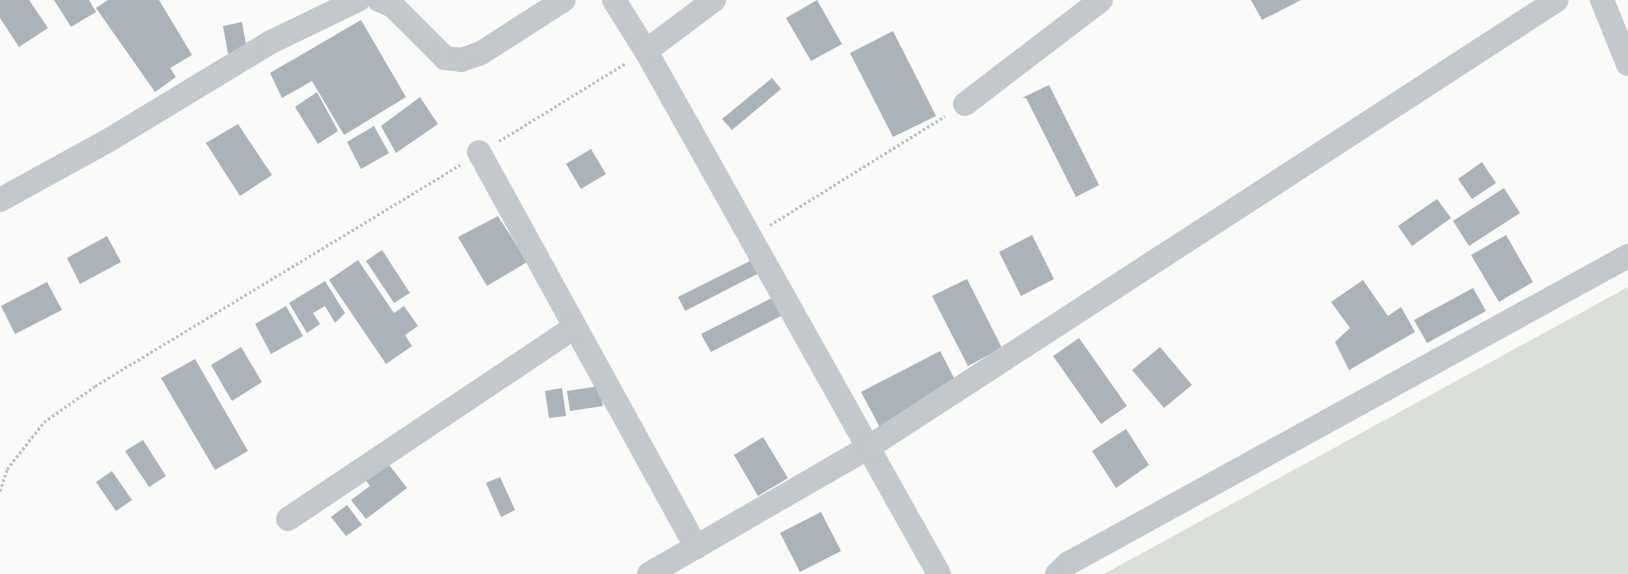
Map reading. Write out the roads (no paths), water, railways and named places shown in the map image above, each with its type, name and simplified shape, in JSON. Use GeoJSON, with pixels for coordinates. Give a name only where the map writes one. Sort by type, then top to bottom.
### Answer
{"type":"FeatureCollection","features":[{"type":"Feature","properties":{"kind":"street"},"geometry":{"type":"LineString","coordinates":[[0,200],[109,140],[271,42],[358,0]]}},
{"type":"Feature","properties":{"kind":"street"},"geometry":{"type":"LineString","coordinates":[[379,0],[393,6],[445,58],[461,60],[481,53],[564,0]]}},
{"type":"Feature","properties":{"kind":"street"},"geometry":{"type":"LineString","coordinates":[[614,0],[646,51],[939,574]]}},
{"type":"Feature","properties":{"kind":"street"},"geometry":{"type":"LineString","coordinates":[[646,51],[714,0]]}},
{"type":"Feature","properties":{"kind":"street"},"geometry":{"type":"LineString","coordinates":[[965,104],[1101,0]]}},
{"type":"Feature","properties":{"kind":"street"},"geometry":{"type":"LineString","coordinates":[[649,574],[869,447],[1557,0]]}},
{"type":"Feature","properties":{"kind":"street"},"geometry":{"type":"LineString","coordinates":[[1602,0],[1628,64]]}},
{"type":"Feature","properties":{"kind":"street"},"geometry":{"type":"LineString","coordinates":[[479,152],[696,547]]}},
{"type":"Feature","properties":{"kind":"street"},"geometry":{"type":"LineString","coordinates":[[1057,574],[1069,563],[1628,256]]}},
{"type":"Feature","properties":{"kind":"street"},"geometry":{"type":"LineString","coordinates":[[288,519],[575,327]]}}]}
